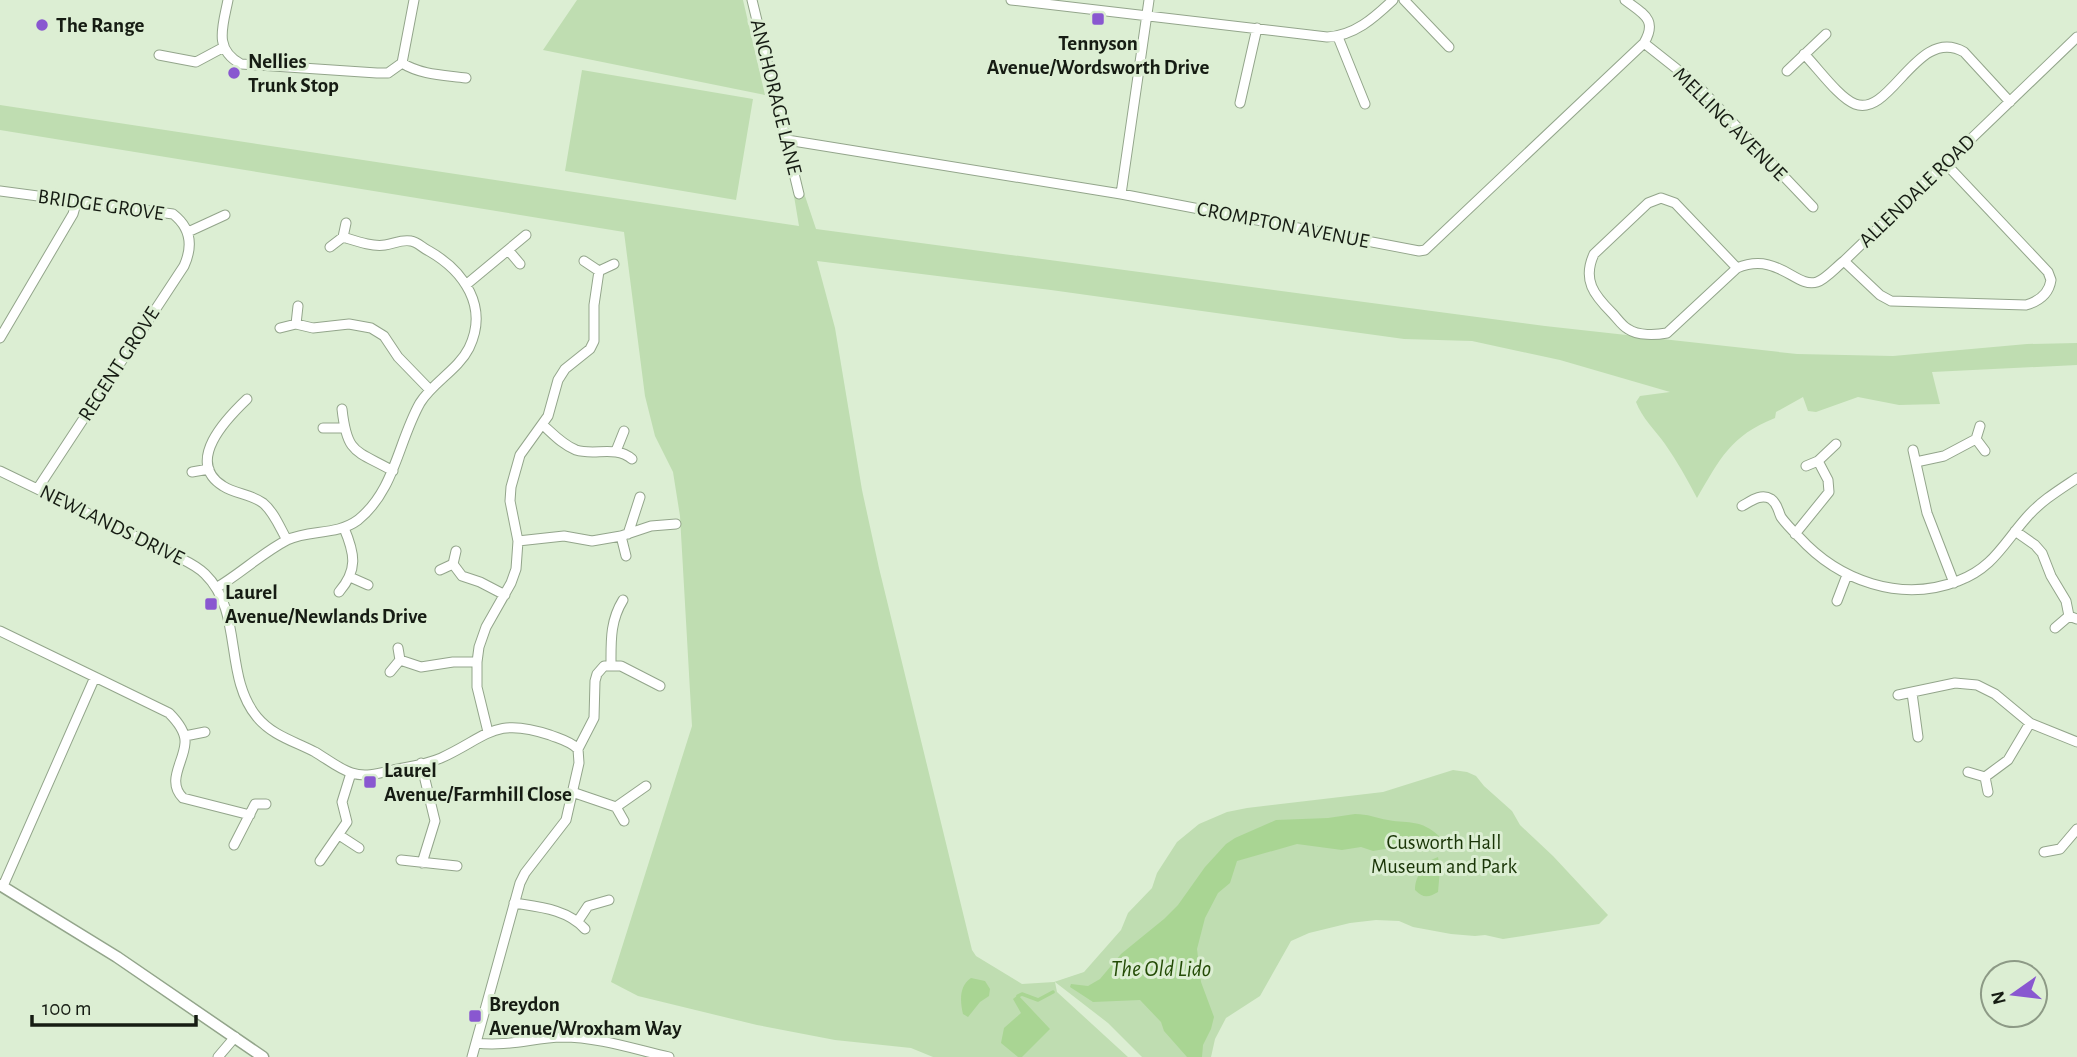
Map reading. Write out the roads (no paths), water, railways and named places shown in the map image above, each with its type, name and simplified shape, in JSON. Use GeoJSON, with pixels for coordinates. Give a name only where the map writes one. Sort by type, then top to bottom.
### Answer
{"type":"FeatureCollection","features":[{"type":"Feature","properties":{"kind":"street"},"geometry":{"type":"LineString","coordinates":[[228,0],[222,35],[224,47],[228,57],[241,64],[377,73],[388,72],[402,64],[414,0]]}},
{"type":"Feature","properties":{"kind":"street","name":"ANCHORAGE LANE"},"geometry":{"type":"LineString","coordinates":[[752,0],[799,194]]}},
{"type":"Feature","properties":{"kind":"street"},"geometry":{"type":"LineString","coordinates":[[1011,0],[1338,37],[1372,19],[1393,0]]}},
{"type":"Feature","properties":{"kind":"street"},"geometry":{"type":"LineString","coordinates":[[1121,194],[1149,0]]}},
{"type":"Feature","properties":{"kind":"street"},"geometry":{"type":"LineString","coordinates":[[1404,0],[1450,47]]}},
{"type":"Feature","properties":{"kind":"street"},"geometry":{"type":"LineString","coordinates":[[1626,0],[1647,17],[1650,33],[1644,43]]}},
{"type":"Feature","properties":{"kind":"street"},"geometry":{"type":"LineString","coordinates":[[1240,103],[1256,29]]}},
{"type":"Feature","properties":{"kind":"street"},"geometry":{"type":"LineString","coordinates":[[1787,71],[1826,34]]}},
{"type":"Feature","properties":{"kind":"street"},"geometry":{"type":"LineString","coordinates":[[1338,37],[1365,104]]}},
{"type":"Feature","properties":{"kind":"street","name":"ALLENDALE ROAD"},"geometry":{"type":"LineString","coordinates":[[1737,268],[1762,262],[1814,283],[1819,282],[2077,37]]}},
{"type":"Feature","properties":{"kind":"street","name":"CROMPTON AVENUE"},"geometry":{"type":"LineString","coordinates":[[787,140],[1121,194],[1419,251],[1425,250],[1644,43]]}},
{"type":"Feature","properties":{"kind":"street","name":"MELLING AVENUE"},"geometry":{"type":"LineString","coordinates":[[1644,43],[1697,85],[1813,207]]}},
{"type":"Feature","properties":{"kind":"street"},"geometry":{"type":"LineString","coordinates":[[159,55],[196,62],[224,47]]}},
{"type":"Feature","properties":{"kind":"street"},"geometry":{"type":"LineString","coordinates":[[1804,54],[1845,97],[1854,104],[1863,106],[1882,95],[1927,53],[1937,47],[1955,47],[1964,52],[2010,102]]}},
{"type":"Feature","properties":{"kind":"street"},"geometry":{"type":"LineString","coordinates":[[402,64],[428,73],[466,78]]}},
{"type":"Feature","properties":{"kind":"street"},"geometry":{"type":"LineString","coordinates":[[1844,261],[1880,295],[1891,301],[2026,305],[2045,294],[2051,280],[2048,272],[1945,164]]}},
{"type":"Feature","properties":{"kind":"street","name":"BRIDGE GROVE"},"geometry":{"type":"LineString","coordinates":[[0,191],[173,214],[180,219],[189,235]]}},
{"type":"Feature","properties":{"kind":"street"},"geometry":{"type":"LineString","coordinates":[[1661,198],[1675,203],[1737,268],[1684,319],[1667,332],[1658,335],[1636,333],[1628,329],[1594,295],[1588,277],[1594,254],[1648,203],[1661,198]]}},
{"type":"Feature","properties":{"kind":"street"},"geometry":{"type":"LineString","coordinates":[[0,338],[73,214],[77,200]]}},
{"type":"Feature","properties":{"kind":"street"},"geometry":{"type":"LineString","coordinates":[[189,235],[225,215]]}},
{"type":"Feature","properties":{"kind":"street"},"geometry":{"type":"LineString","coordinates":[[330,247],[343,237],[346,223]]}},
{"type":"Feature","properties":{"kind":"street","name":"REGENT GROVE"},"geometry":{"type":"LineString","coordinates":[[37,488],[184,265],[191,247],[189,235]]}},
{"type":"Feature","properties":{"kind":"street"},"geometry":{"type":"LineString","coordinates":[[467,284],[526,235]]}},
{"type":"Feature","properties":{"kind":"street"},"geometry":{"type":"LineString","coordinates":[[343,237],[380,245],[409,240],[418,243],[454,267],[467,284],[477,323],[462,359],[430,390],[416,410],[393,471],[366,512],[344,528],[288,540],[216,588],[226,613],[237,678],[248,704],[258,719],[283,739],[314,751],[351,773],[374,775],[439,759],[488,732],[509,728],[533,729],[572,743],[578,749]]}},
{"type":"Feature","properties":{"kind":"street"},"geometry":{"type":"LineString","coordinates":[[509,251],[520,264]]}},
{"type":"Feature","properties":{"kind":"street"},"geometry":{"type":"LineString","coordinates":[[584,261],[599,271]]}},
{"type":"Feature","properties":{"kind":"street"},"geometry":{"type":"LineString","coordinates":[[599,271],[614,264]]}},
{"type":"Feature","properties":{"kind":"street"},"geometry":{"type":"LineString","coordinates":[[488,732],[477,687],[477,662],[486,627],[505,595],[516,569],[518,541],[510,501],[511,486],[520,455],[548,416],[558,380],[565,369],[590,349],[594,341],[594,305],[599,271]]}},
{"type":"Feature","properties":{"kind":"street"},"geometry":{"type":"LineString","coordinates":[[296,324],[298,306]]}},
{"type":"Feature","properties":{"kind":"street"},"geometry":{"type":"LineString","coordinates":[[280,328],[296,324],[313,328],[349,324],[378,331],[398,357],[430,390]]}},
{"type":"Feature","properties":{"kind":"street"},"geometry":{"type":"LineString","coordinates":[[247,399],[229,416],[212,439],[209,469],[212,476],[225,487],[252,497],[266,506],[288,540]]}},
{"type":"Feature","properties":{"kind":"street"},"geometry":{"type":"LineString","coordinates":[[342,410],[347,440],[353,448],[393,471]]}},
{"type":"Feature","properties":{"kind":"street"},"geometry":{"type":"LineString","coordinates":[[543,425],[568,446],[578,450],[617,451],[632,458]]}},
{"type":"Feature","properties":{"kind":"street"},"geometry":{"type":"LineString","coordinates":[[1916,462],[1944,456],[1976,439],[1980,426]]}},
{"type":"Feature","properties":{"kind":"street"},"geometry":{"type":"LineString","coordinates":[[323,428],[344,428]]}},
{"type":"Feature","properties":{"kind":"street"},"geometry":{"type":"LineString","coordinates":[[617,451],[624,431]]}},
{"type":"Feature","properties":{"kind":"street"},"geometry":{"type":"LineString","coordinates":[[1976,439],[1985,451]]}},
{"type":"Feature","properties":{"kind":"street"},"geometry":{"type":"LineString","coordinates":[[1806,466],[1818,461],[1836,443]]}},
{"type":"Feature","properties":{"kind":"street"},"geometry":{"type":"LineString","coordinates":[[1913,450],[1927,513],[1954,583]]}},
{"type":"Feature","properties":{"kind":"street"},"geometry":{"type":"LineString","coordinates":[[1796,534],[1829,492],[1828,480],[1818,461]]}},
{"type":"Feature","properties":{"kind":"street"},"geometry":{"type":"LineString","coordinates":[[192,472],[209,469]]}},
{"type":"Feature","properties":{"kind":"street","name":"NEWLANDS DRIVE"},"geometry":{"type":"LineString","coordinates":[[0,471],[197,567],[216,588]]}},
{"type":"Feature","properties":{"kind":"street"},"geometry":{"type":"LineString","coordinates":[[1742,506],[1757,497],[1769,498],[1777,505],[1782,518],[1796,534],[1825,561],[1847,575],[1892,589],[1930,589],[1954,583],[1985,568],[2015,531],[2048,497],[2077,478]]}},
{"type":"Feature","properties":{"kind":"street"},"geometry":{"type":"LineString","coordinates":[[626,556],[624,535],[640,497]]}},
{"type":"Feature","properties":{"kind":"street"},"geometry":{"type":"LineString","coordinates":[[518,541],[564,537],[593,541],[651,526],[676,524]]}},
{"type":"Feature","properties":{"kind":"street"},"geometry":{"type":"LineString","coordinates":[[339,592],[350,577],[353,567],[352,548],[344,528]]}},
{"type":"Feature","properties":{"kind":"street"},"geometry":{"type":"LineString","coordinates":[[2015,531],[2042,553],[2073,617],[2055,628]]}},
{"type":"Feature","properties":{"kind":"street"},"geometry":{"type":"LineString","coordinates":[[456,551],[453,564],[462,576],[505,595]]}},
{"type":"Feature","properties":{"kind":"street"},"geometry":{"type":"LineString","coordinates":[[440,570],[453,564]]}},
{"type":"Feature","properties":{"kind":"street"},"geometry":{"type":"LineString","coordinates":[[1837,601],[1847,575]]}},
{"type":"Feature","properties":{"kind":"street"},"geometry":{"type":"LineString","coordinates":[[350,577],[368,585]]}},
{"type":"Feature","properties":{"kind":"street"},"geometry":{"type":"LineString","coordinates":[[611,665],[614,615],[623,600]]}},
{"type":"Feature","properties":{"kind":"street"},"geometry":{"type":"LineString","coordinates":[[0,631],[169,713],[177,721],[185,743],[176,777],[178,793],[189,801],[250,815]]}},
{"type":"Feature","properties":{"kind":"street"},"geometry":{"type":"LineString","coordinates":[[390,672],[400,660],[398,648]]}},
{"type":"Feature","properties":{"kind":"street"},"geometry":{"type":"LineString","coordinates":[[400,660],[421,667],[453,662],[477,662]]}},
{"type":"Feature","properties":{"kind":"street"},"geometry":{"type":"LineString","coordinates":[[472,1057],[506,942],[514,903],[525,873],[566,820],[579,763],[578,749],[594,718],[597,674],[601,667],[611,665],[630,670],[660,686]]}},
{"type":"Feature","properties":{"kind":"street"},"geometry":{"type":"LineString","coordinates":[[95,677],[1,885],[117,957],[263,1057]]}},
{"type":"Feature","properties":{"kind":"street"},"geometry":{"type":"LineString","coordinates":[[1898,695],[1955,683],[1977,685],[1995,694],[2030,723],[2077,743]]}},
{"type":"Feature","properties":{"kind":"street"},"geometry":{"type":"LineString","coordinates":[[1912,693],[1918,737]]}},
{"type":"Feature","properties":{"kind":"street"},"geometry":{"type":"LineString","coordinates":[[1968,772],[1986,776],[2008,761],[2030,723]]}},
{"type":"Feature","properties":{"kind":"street"},"geometry":{"type":"LineString","coordinates":[[184,736],[205,732]]}},
{"type":"Feature","properties":{"kind":"street"},"geometry":{"type":"LineString","coordinates":[[421,764],[435,821],[422,863]]}},
{"type":"Feature","properties":{"kind":"street"},"geometry":{"type":"LineString","coordinates":[[320,861],[346,822],[342,802],[351,773]]}},
{"type":"Feature","properties":{"kind":"street"},"geometry":{"type":"LineString","coordinates":[[1986,776],[1988,792]]}},
{"type":"Feature","properties":{"kind":"street"},"geometry":{"type":"LineString","coordinates":[[616,807],[646,786]]}},
{"type":"Feature","properties":{"kind":"street"},"geometry":{"type":"LineString","coordinates":[[572,792],[616,807],[624,821]]}},
{"type":"Feature","properties":{"kind":"street"},"geometry":{"type":"LineString","coordinates":[[234,845],[255,804],[266,804]]}},
{"type":"Feature","properties":{"kind":"street"},"geometry":{"type":"LineString","coordinates":[[2044,852],[2060,849],[2077,829]]}},
{"type":"Feature","properties":{"kind":"street"},"geometry":{"type":"LineString","coordinates":[[339,835],[359,848]]}},
{"type":"Feature","properties":{"kind":"street"},"geometry":{"type":"LineString","coordinates":[[2068,842],[2077,850]]}},
{"type":"Feature","properties":{"kind":"street"},"geometry":{"type":"LineString","coordinates":[[401,860],[457,866]]}},
{"type":"Feature","properties":{"kind":"street"},"geometry":{"type":"LineString","coordinates":[[578,921],[588,906],[609,900]]}},
{"type":"Feature","properties":{"kind":"street"},"geometry":{"type":"LineString","coordinates":[[514,903],[555,911],[578,921],[585,929]]}},
{"type":"Feature","properties":{"kind":"street"},"geometry":{"type":"LineString","coordinates":[[218,1057],[235,1037]]}},
{"type":"Feature","properties":{"kind":"street"},"geometry":{"type":"LineString","coordinates":[[476,1043],[526,1043],[546,1038],[583,1038],[669,1057]]}},
{"type":"Feature","properties":{"kind":"water","name":"The Old Lido"},"geometry":{"type":"Polygon","coordinates":[[[1355,814],[1415,823],[1439,836],[1437,840],[1373,851],[1361,847],[1342,850],[1297,844],[1237,861],[1230,883],[1218,893],[1205,918],[1197,949],[1201,982],[1214,1017],[1203,1045],[1202,1057],[1187,1057],[1164,1031],[1161,1022],[1140,1000],[1093,1002],[1070,987],[1071,984],[1088,986],[1100,979],[1121,954],[1178,905],[1205,867],[1235,838],[1276,820],[1355,814]]]}},
{"type":"Feature","properties":{"kind":"water"},"geometry":{"type":"Polygon","coordinates":[[[1438,857],[1438,892],[1423,896],[1415,890],[1417,880],[1425,866],[1438,857]]]}},
{"type":"Feature","properties":{"kind":"water"},"geometry":{"type":"Polygon","coordinates":[[[971,978],[985,981],[990,989],[989,996],[980,1002],[968,1017],[963,1014],[961,994],[964,985],[971,978]]]}},
{"type":"Feature","properties":{"kind":"water"},"geometry":{"type":"Polygon","coordinates":[[[1018,995],[1050,1029],[1022,1057],[1018,1057],[1001,1043],[1004,1028],[1021,1013],[1013,999],[1018,995]]]}},
{"type":"Feature","properties":{"kind":"waterway"},"geometry":{"type":"LineString","coordinates":[[1018,996],[1022,994],[1038,1000],[1053,992]]}},
{"type":"Feature","properties":{"kind":"place","name":"Tennyson Avenue/Wordsworth Drive"},"geometry":{"type":"Point","coordinates":[1098,19]}},
{"type":"Feature","properties":{"kind":"place","name":"The Range"},"geometry":{"type":"Point","coordinates":[42,25]}},
{"type":"Feature","properties":{"kind":"place","name":"Nellies Trunk Stop"},"geometry":{"type":"Point","coordinates":[234,73]}},
{"type":"Feature","properties":{"kind":"place","name":"Laurel Avenue/Newlands Drive"},"geometry":{"type":"Point","coordinates":[211,604]}},
{"type":"Feature","properties":{"kind":"place","name":"Laurel Avenue/Farmhill Close"},"geometry":{"type":"Point","coordinates":[370,782]}},
{"type":"Feature","properties":{"kind":"place","name":"Breydon Avenue/Wroxham Way"},"geometry":{"type":"Point","coordinates":[475,1016]}},
{"type":"Feature","properties":{"kind":"park label","name":"Cusworth Hall Museum and Park"},"geometry":{"type":"Point","coordinates":[1444,854]}}]}
